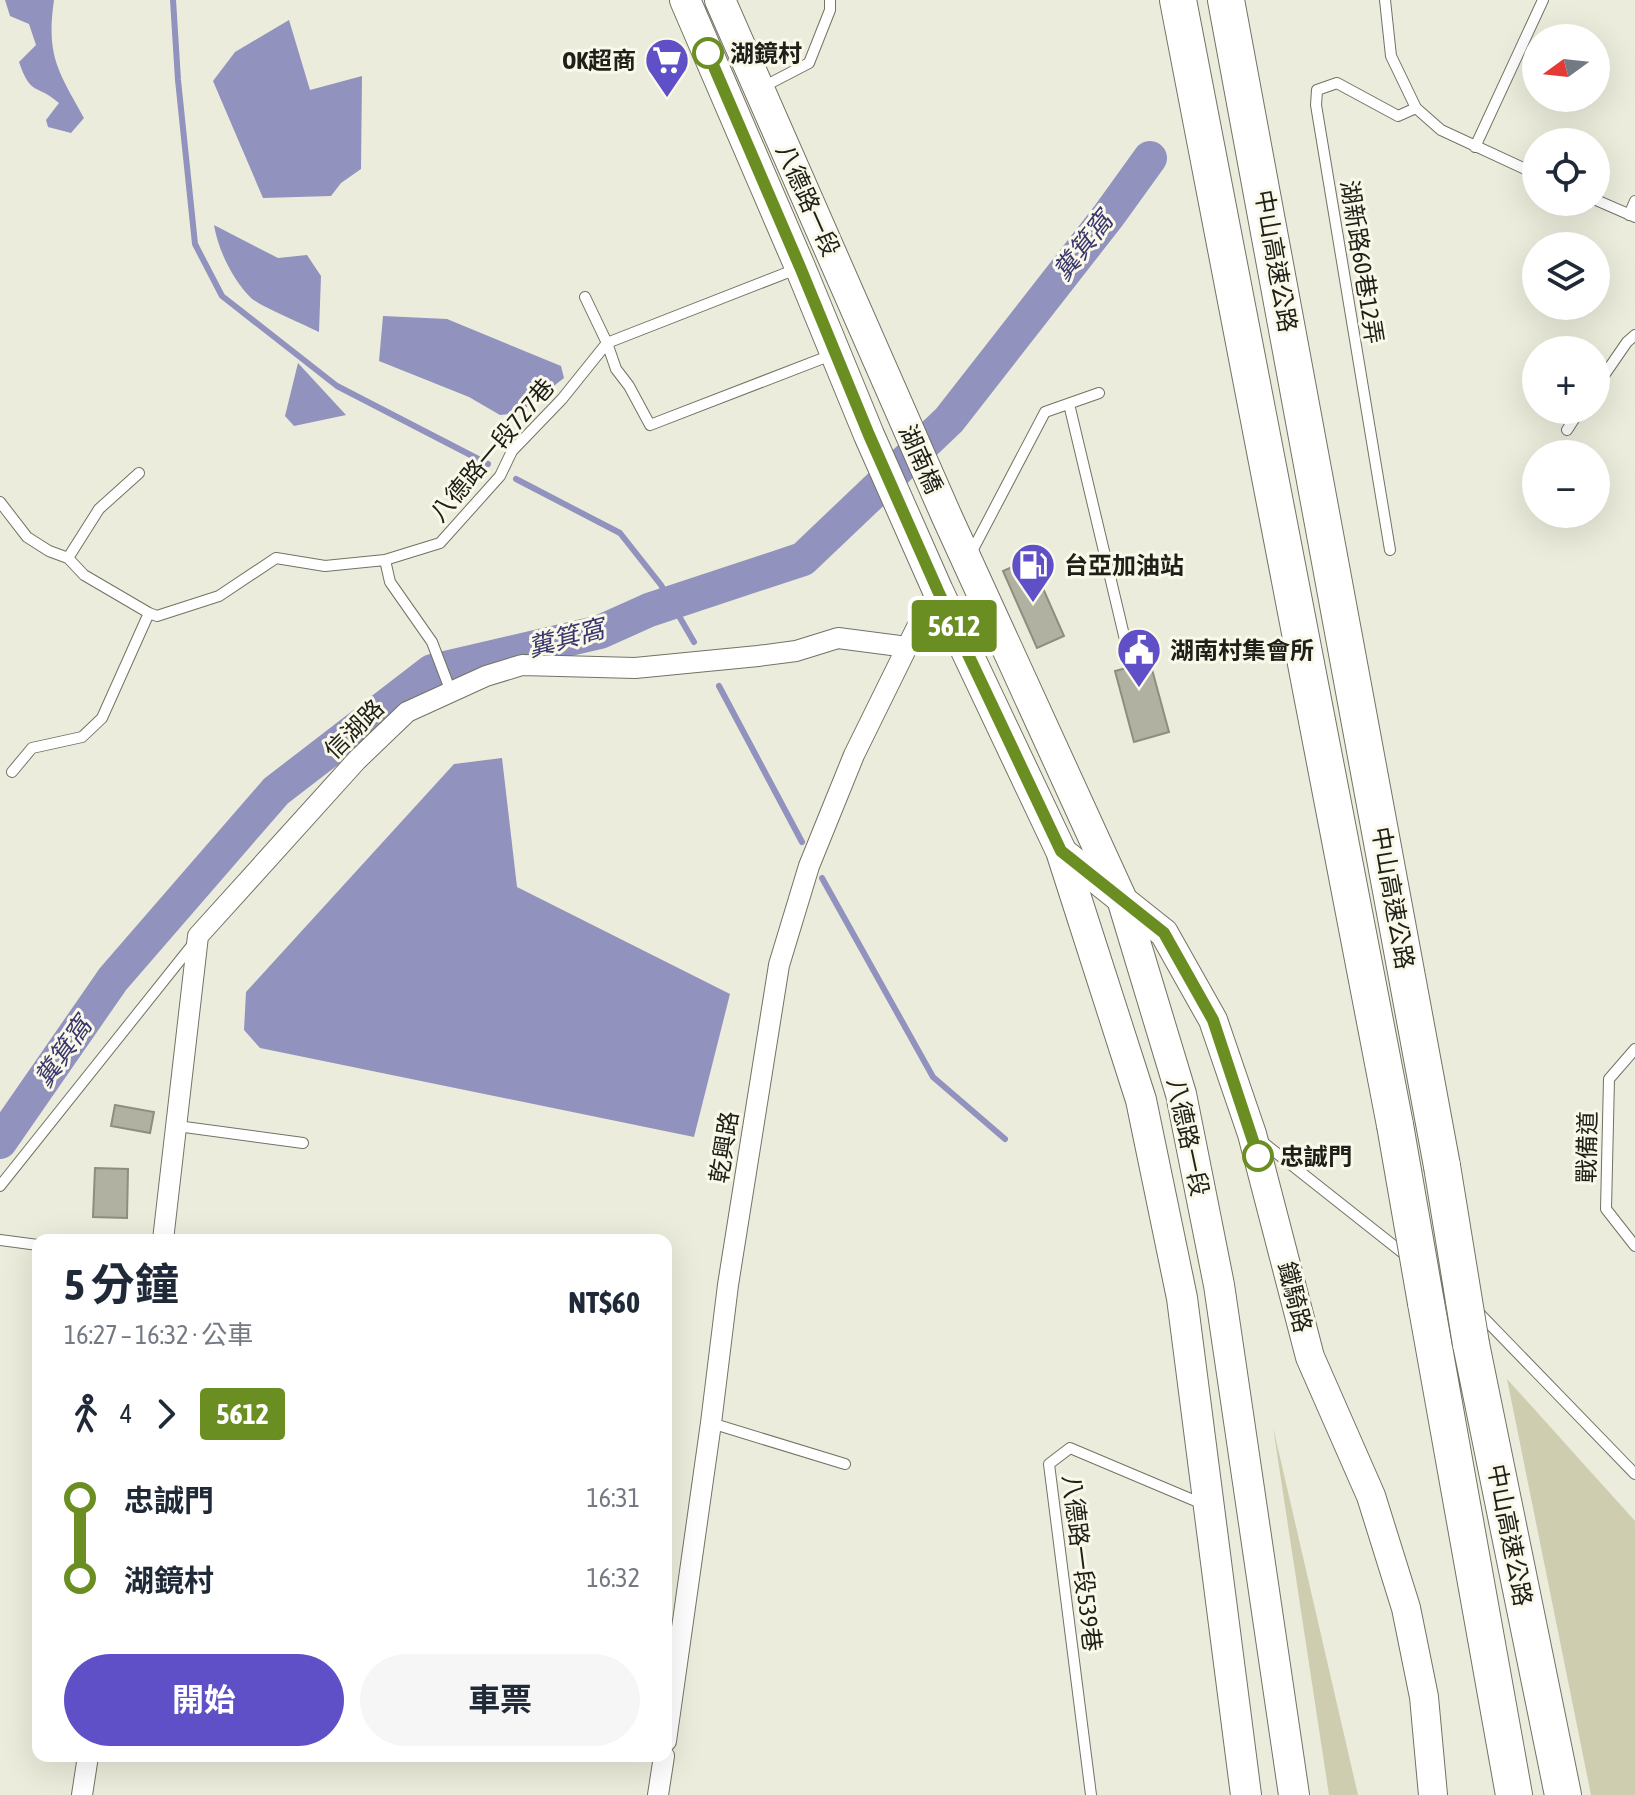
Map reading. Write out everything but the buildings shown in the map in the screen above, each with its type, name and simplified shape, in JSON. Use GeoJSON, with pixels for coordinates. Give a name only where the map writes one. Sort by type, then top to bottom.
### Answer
{"type":"FeatureCollection","features":[{"type":"Feature","properties":{"kind":"highway","name":"中山高速公路"},"geometry":{"type":"LineString","coordinates":[[1178,0],[1395,1125],[1437,1291],[1514,1795]]}},
{"type":"Feature","properties":{"kind":"highway","name":"中山高速公路"},"geometry":{"type":"LineString","coordinates":[[1226,0],[1442,1166],[1471,1344],[1563,1795]]}},
{"type":"Feature","properties":{"kind":"main road","name":"八德路一段"},"geometry":{"type":"LineString","coordinates":[[685,0],[869,435]]}},
{"type":"Feature","properties":{"kind":"main road","name":"八德路一段"},"geometry":{"type":"LineString","coordinates":[[720,0],[896,400]]}},
{"type":"Feature","properties":{"kind":"main road","name":"湖南橋"},"geometry":{"type":"LineString","coordinates":[[896,400],[947,517]]}},
{"type":"Feature","properties":{"kind":"main road","name":"湖南橋"},"geometry":{"type":"LineString","coordinates":[[869,435],[918,541]]}},
{"type":"Feature","properties":{"kind":"main road","name":"八德路一段"},"geometry":{"type":"LineString","coordinates":[[947,517],[1123,902],[1181,1094],[1219,1285],[1294,1795]]}},
{"type":"Feature","properties":{"kind":"main road","name":"八德路一段"},"geometry":{"type":"LineString","coordinates":[[918,541],[938,591],[1061,851],[1141,1100],[1182,1298],[1246,1795]]}},
{"type":"Feature","properties":{"kind":"main road","name":"鐵騎路"},"geometry":{"type":"LineString","coordinates":[[1061,851],[1164,933],[1213,1020],[1252,1134],[1310,1357],[1371,1496],[1406,1608],[1424,1697],[1433,1795]]}},
{"type":"Feature","properties":{"kind":"street","name":"乾興路"},"geometry":{"type":"LineString","coordinates":[[672,1699],[728,1285],[779,965],[809,866],[854,755],[938,591]]}},
{"type":"Feature","properties":{"kind":"street","name":"信湖路"},"geometry":{"type":"LineString","coordinates":[[198,936],[357,760],[407,712],[447,684],[522,665],[635,668],[771,655],[838,638],[907,647]]}},
{"type":"Feature","properties":{"kind":"street"},"geometry":{"type":"LineString","coordinates":[[164,1234],[198,936]]}},
{"type":"Feature","properties":{"kind":"street"},"geometry":{"type":"LineString","coordinates":[[82,1795],[87,1762]]}},
{"type":"Feature","properties":{"kind":"street"},"geometry":{"type":"LineString","coordinates":[[658,1795],[663,1762]]}},
{"type":"Feature","properties":{"kind":"lane"},"geometry":{"type":"LineString","coordinates":[[759,89],[809,63],[830,10],[830,0]]}},
{"type":"Feature","properties":{"kind":"lane"},"geometry":{"type":"LineString","coordinates":[[1385,0],[1391,56],[1416,108],[1441,130],[1522,168]]}},
{"type":"Feature","properties":{"kind":"lane"},"geometry":{"type":"LineString","coordinates":[[1475,147],[1543,0]]}},
{"type":"Feature","properties":{"kind":"lane","name":"湖新路60巷12弄"},"geometry":{"type":"LineString","coordinates":[[1390,550],[1316,105],[1317,90],[1337,83],[1398,116],[1416,108]]}},
{"type":"Feature","properties":{"kind":"lane"},"geometry":{"type":"LineString","coordinates":[[1610,206],[1632,216],[1635,201]]}},
{"type":"Feature","properties":{"kind":"lane","name":"八德路一段727巷"},"geometry":{"type":"LineString","coordinates":[[149,613],[157,616],[219,596],[276,558],[325,566],[385,560],[440,543],[500,476],[512,451],[562,399],[607,343],[800,267]]}},
{"type":"Feature","properties":{"kind":"lane"},"geometry":{"type":"LineString","coordinates":[[585,297],[616,369],[650,425],[835,353]]}},
{"type":"Feature","properties":{"kind":"lane"},"geometry":{"type":"LineString","coordinates":[[1610,367],[1635,335]]}},
{"type":"Feature","properties":{"kind":"lane"},"geometry":{"type":"LineString","coordinates":[[967,561],[1045,412],[1099,393]]}},
{"type":"Feature","properties":{"kind":"lane"},"geometry":{"type":"LineString","coordinates":[[1069,404],[1127,648]]}},
{"type":"Feature","properties":{"kind":"lane"},"geometry":{"type":"LineString","coordinates":[[1567,430],[1571,424]]}},
{"type":"Feature","properties":{"kind":"lane"},"geometry":{"type":"LineString","coordinates":[[68,558],[99,509],[139,473]]}},
{"type":"Feature","properties":{"kind":"lane"},"geometry":{"type":"LineString","coordinates":[[0,502],[27,537],[49,551],[68,558],[84,575],[149,613],[102,718],[82,737],[32,748],[12,772]]}},
{"type":"Feature","properties":{"kind":"lane"},"geometry":{"type":"LineString","coordinates":[[385,560],[390,582],[432,642],[447,684]]}},
{"type":"Feature","properties":{"kind":"lane"},"geometry":{"type":"LineString","coordinates":[[0,1186],[198,936]]}},
{"type":"Feature","properties":{"kind":"lane","name":"戰備道"},"geometry":{"type":"LineString","coordinates":[[1635,1049],[1609,1079],[1606,1209],[1635,1246]]}},
{"type":"Feature","properties":{"kind":"lane"},"geometry":{"type":"LineString","coordinates":[[177,1126],[303,1143]]}},
{"type":"Feature","properties":{"kind":"lane"},"geometry":{"type":"LineString","coordinates":[[1252,1134],[1437,1291],[1479,1313],[1635,1474]]}},
{"type":"Feature","properties":{"kind":"lane"},"geometry":{"type":"LineString","coordinates":[[0,1240],[32,1244]]}},
{"type":"Feature","properties":{"kind":"lane"},"geometry":{"type":"LineString","coordinates":[[711,1423],[845,1464]]}},
{"type":"Feature","properties":{"kind":"lane","name":"八德路一段539巷"},"geometry":{"type":"LineString","coordinates":[[1091,1795],[1049,1464],[1070,1448],[1207,1506]]}},
{"type":"Feature","properties":{"kind":"green space"},"geometry":{"type":"Polygon","coordinates":[[[1507,1379],[1635,1521],[1635,1795],[1591,1795],[1507,1379]]]}},
{"type":"Feature","properties":{"kind":"green space"},"geometry":{"type":"Polygon","coordinates":[[[1273,1427],[1358,1795],[1329,1795],[1273,1427]]]}},
{"type":"Feature","properties":{"kind":"water"},"geometry":{"type":"Polygon","coordinates":[[[5,0],[54,0],[52,35],[56,62],[84,118],[71,133],[48,127],[46,120],[59,103],[27,80],[19,62],[36,45],[29,24],[10,16],[5,0]]]}},
{"type":"Feature","properties":{"kind":"water"},"geometry":{"type":"Polygon","coordinates":[[[289,20],[310,90],[362,76],[361,169],[341,183],[331,196],[263,198],[213,81],[235,52],[289,20]]]}},
{"type":"Feature","properties":{"kind":"water"},"geometry":{"type":"Polygon","coordinates":[[[214,225],[278,258],[307,255],[321,276],[319,332],[251,298],[227,264],[214,225]]]}},
{"type":"Feature","properties":{"kind":"water"},"geometry":{"type":"Polygon","coordinates":[[[383,316],[447,319],[561,366],[564,378],[519,413],[500,415],[469,397],[379,361],[383,316]]]}},
{"type":"Feature","properties":{"kind":"water"},"geometry":{"type":"Polygon","coordinates":[[[298,363],[346,415],[294,426],[285,416],[298,363]]]}},
{"type":"Feature","properties":{"kind":"water"},"geometry":{"type":"Polygon","coordinates":[[[502,758],[517,887],[730,994],[694,1137],[260,1048],[244,1030],[246,992],[454,764],[502,758]]]}},
{"type":"Feature","properties":{"kind":"waterway"},"geometry":{"type":"LineString","coordinates":[[173,0],[195,244],[222,296],[337,386],[488,464]]}},
{"type":"Feature","properties":{"kind":"waterway","name":"糞箕窩"},"geometry":{"type":"LineString","coordinates":[[0,1142],[113,979],[276,791],[432,671],[600,632],[649,610],[803,559],[949,420],[1150,158]]}},
{"type":"Feature","properties":{"kind":"waterway"},"geometry":{"type":"LineString","coordinates":[[516,479],[620,533],[661,585],[694,642]]}},
{"type":"Feature","properties":{"kind":"waterway"},"geometry":{"type":"LineString","coordinates":[[719,686],[802,842]]}},
{"type":"Feature","properties":{"kind":"waterway"},"geometry":{"type":"LineString","coordinates":[[822,878],[933,1077],[1005,1139]]}},
{"type":"Feature","properties":{"kind":"bus line","name":"5612"},"geometry":{"type":"LineString","coordinates":[[708,53],[938,591],[1061,851],[1164,933],[1213,1020],[1258,1156]]}},
{"type":"Feature","properties":{"kind":"place","name":"湖鏡村"},"geometry":{"type":"Point","coordinates":[708,53]}},
{"type":"Feature","properties":{"kind":"place","name":"OK超商"},"geometry":{"type":"Point","coordinates":[667,99]}},
{"type":"Feature","properties":{"kind":"place","name":"台亞加油站"},"geometry":{"type":"Point","coordinates":[1033,604]}},
{"type":"Feature","properties":{"kind":"place","name":"湖南村集會所"},"geometry":{"type":"Point","coordinates":[1139,689]}},
{"type":"Feature","properties":{"kind":"place","name":"忠誠門"},"geometry":{"type":"Point","coordinates":[1258,1156]}}]}
